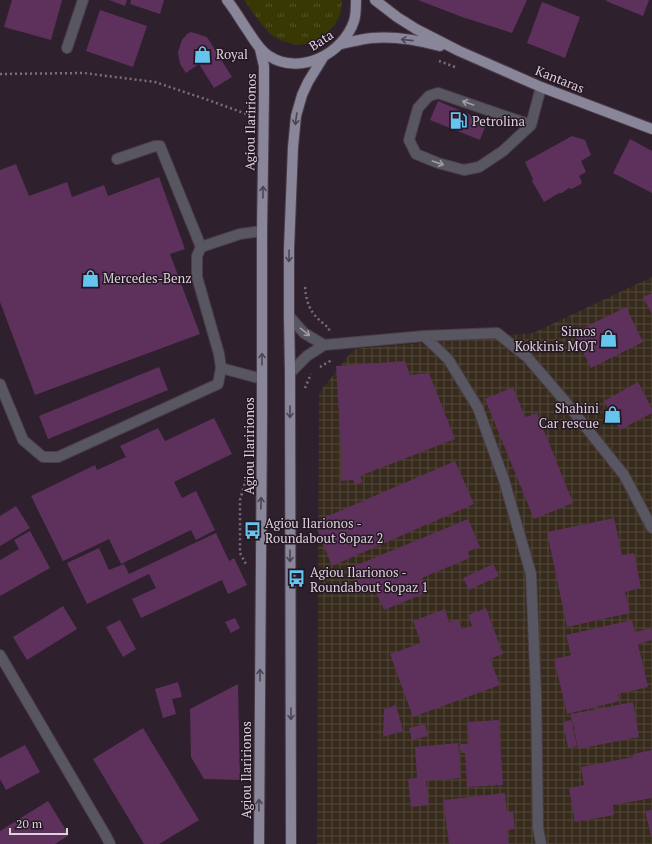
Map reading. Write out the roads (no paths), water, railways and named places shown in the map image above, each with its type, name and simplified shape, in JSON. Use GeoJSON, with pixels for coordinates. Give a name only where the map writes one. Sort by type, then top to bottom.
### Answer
{"type":"FeatureCollection","features":[{"type":"Feature","properties":{"kind":"main road","name":"Bata"},"geometry":{"type":"LineString","coordinates":[[227,0],[260,49],[274,59],[284,63],[295,64],[314,61],[341,44],[347,37],[354,20],[356,0]]}},
{"type":"Feature","properties":{"kind":"main road","name":"Kantaras"},"geometry":{"type":"LineString","coordinates":[[375,0],[416,29],[459,51],[541,87],[652,129]]}},
{"type":"Feature","properties":{"kind":"main road","name":"Kantaras"},"geometry":{"type":"LineString","coordinates":[[341,44],[372,38],[390,38],[424,42],[459,51]]}},
{"type":"Feature","properties":{"kind":"main road","name":"Agiou Ilaririonos"},"geometry":{"type":"LineString","coordinates":[[259,844],[264,94],[264,66],[260,49]]}},
{"type":"Feature","properties":{"kind":"main road"},"geometry":{"type":"LineString","coordinates":[[292,844],[289,249],[293,147],[296,116],[302,95],[324,56]]}},
{"type":"Feature","properties":{"kind":"street"},"geometry":{"type":"LineString","coordinates":[[67,48],[83,0]]}},
{"type":"Feature","properties":{"kind":"street"},"geometry":{"type":"LineString","coordinates":[[531,125],[438,93],[429,96],[418,108],[409,140],[416,154],[438,163],[464,170],[479,167],[503,151],[531,125],[541,87]]}},
{"type":"Feature","properties":{"kind":"street"},"geometry":{"type":"LineString","coordinates":[[0,384],[23,440],[43,457],[58,457],[218,384],[221,368],[219,354],[197,277],[197,256],[201,247],[160,146],[155,146],[117,159]]}},
{"type":"Feature","properties":{"kind":"street"},"geometry":{"type":"LineString","coordinates":[[201,247],[240,234],[262,231]]}},
{"type":"Feature","properties":{"kind":"street"},"geometry":{"type":"LineString","coordinates":[[289,316],[304,333],[324,345]]}},
{"type":"Feature","properties":{"kind":"street"},"geometry":{"type":"LineString","coordinates":[[290,373],[307,356],[324,345],[424,336],[497,332],[527,357],[564,400],[624,475],[652,528]]}},
{"type":"Feature","properties":{"kind":"street"},"geometry":{"type":"LineString","coordinates":[[424,336],[448,359],[478,408],[504,480],[531,574],[536,694],[538,828],[541,844]]}},
{"type":"Feature","properties":{"kind":"street"},"geometry":{"type":"LineString","coordinates":[[221,368],[262,379]]}},
{"type":"Feature","properties":{"kind":"street"},"geometry":{"type":"LineString","coordinates":[[0,655],[110,844]]}},
{"type":"Feature","properties":{"kind":"place","name":"Royal"},"geometry":{"type":"Point","coordinates":[203,54]}},
{"type":"Feature","properties":{"kind":"place","name":"Petrolina"},"geometry":{"type":"Point","coordinates":[459,121]}},
{"type":"Feature","properties":{"kind":"place","name":"Mercedes-Benz"},"geometry":{"type":"Point","coordinates":[90,278]}},
{"type":"Feature","properties":{"kind":"place","name":"Simos Kokkinis MOT"},"geometry":{"type":"Point","coordinates":[609,338]}},
{"type":"Feature","properties":{"kind":"place","name":"Shahini Car rescue"},"geometry":{"type":"Point","coordinates":[612,415]}},
{"type":"Feature","properties":{"kind":"place","name":"Agiou Ilarionos - Roundabout Sopaz 2"},"geometry":{"type":"Point","coordinates":[252,530]}},
{"type":"Feature","properties":{"kind":"place","name":"Agiou Ilarionos - Roundabout Sopaz 1"},"geometry":{"type":"Point","coordinates":[297,579]}}]}
